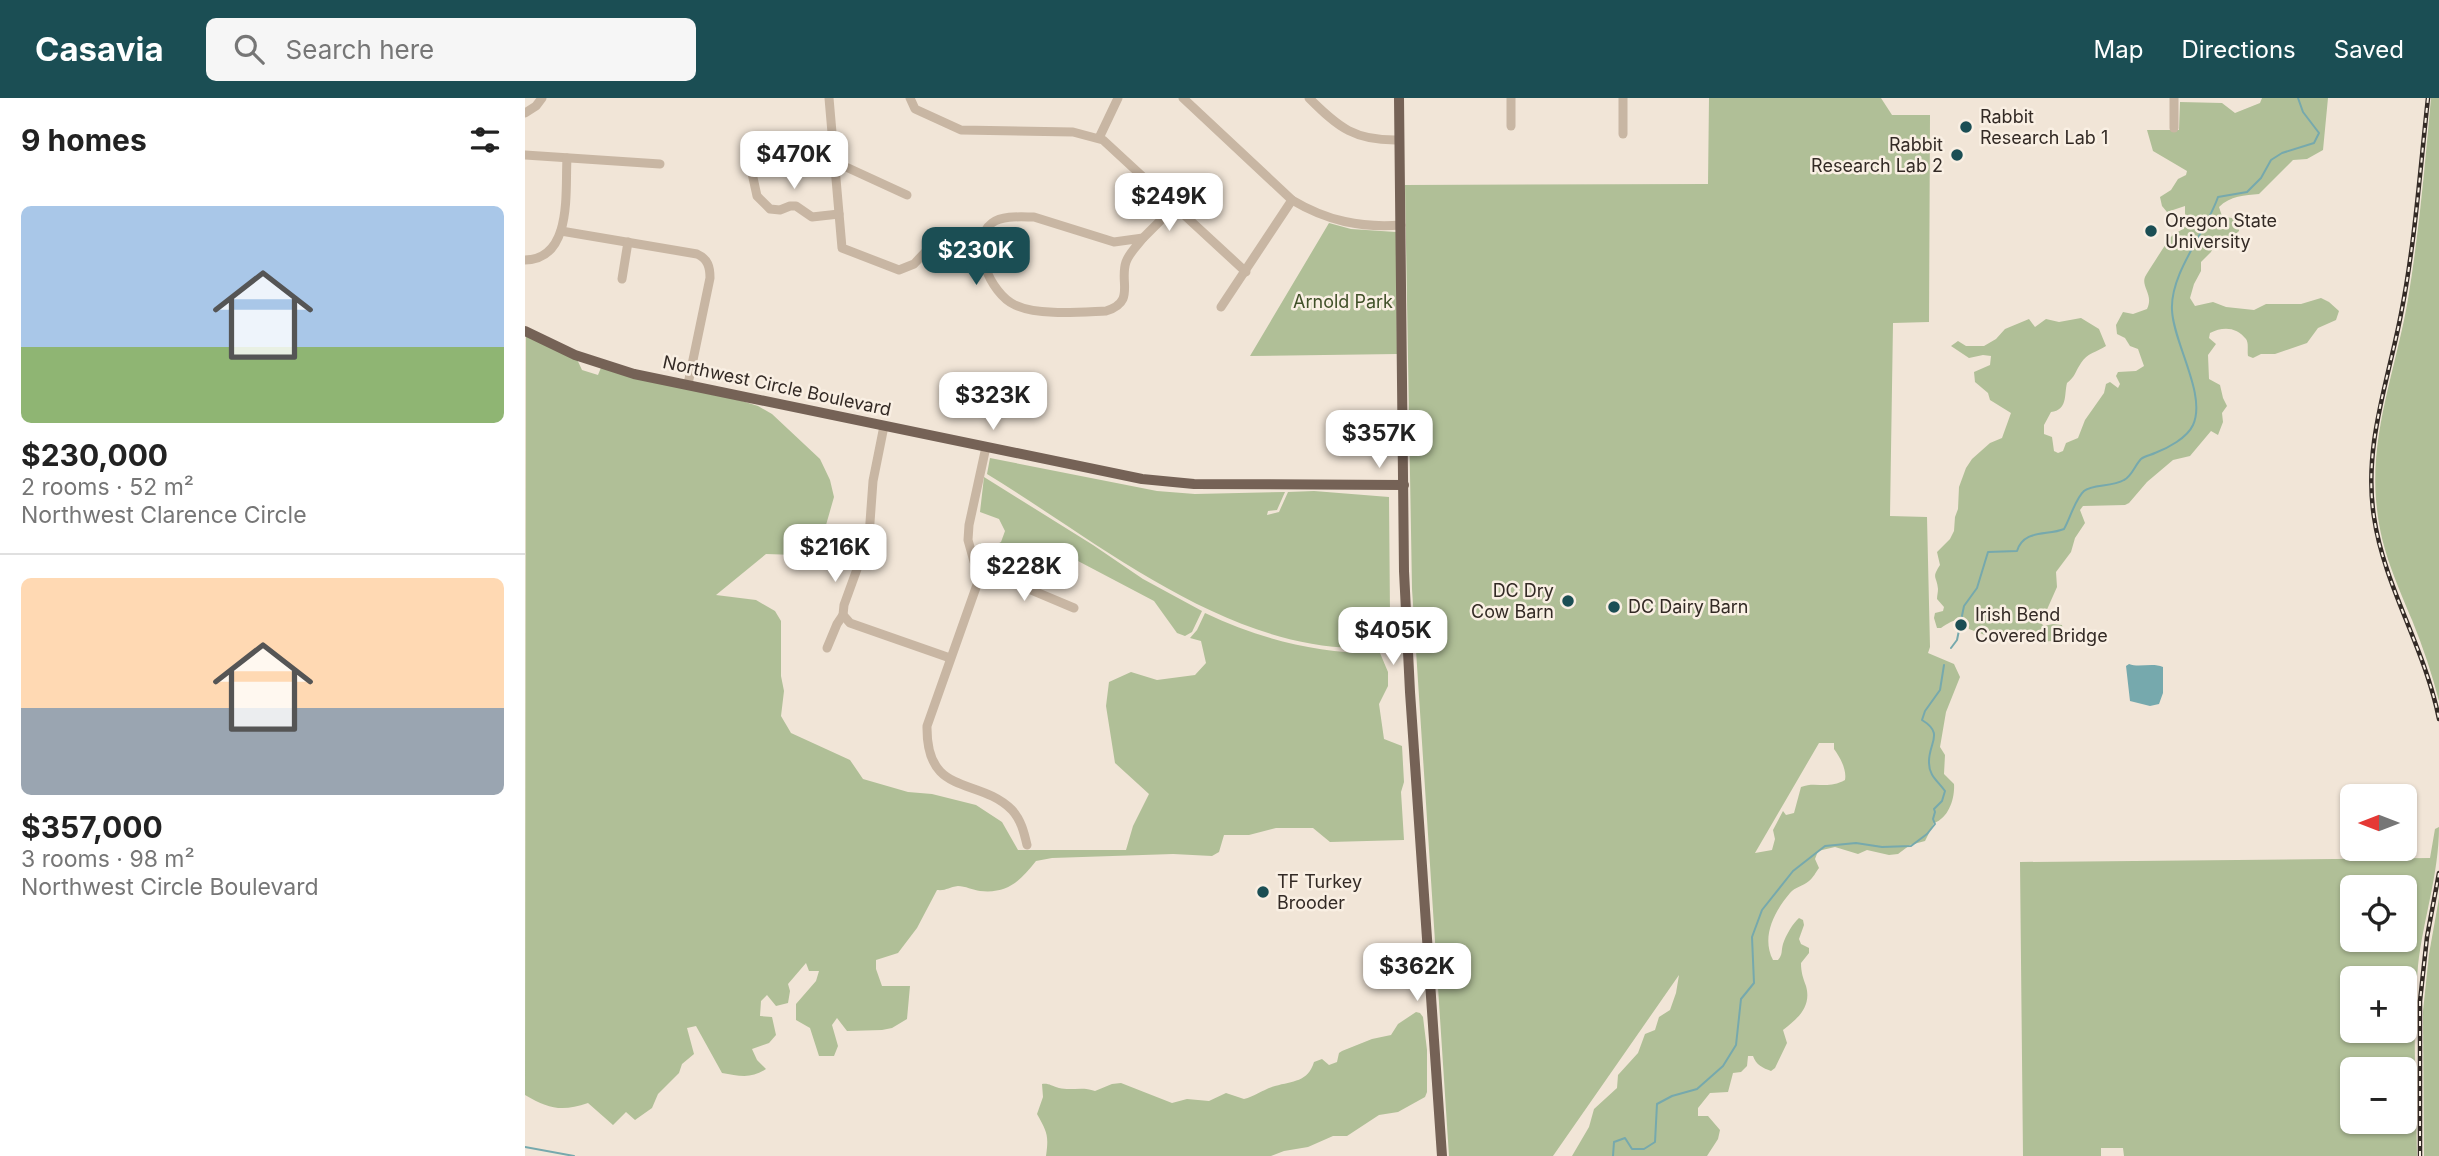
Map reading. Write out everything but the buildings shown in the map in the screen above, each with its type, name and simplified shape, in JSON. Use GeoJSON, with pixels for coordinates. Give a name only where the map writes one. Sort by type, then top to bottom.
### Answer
{"type":"FeatureCollection","features":[{"type":"Feature","properties":{"kind":"main road"},"geometry":{"type":"LineString","coordinates":[[1399,98],[1405,571],[1410,692],[1442,1156]]}},
{"type":"Feature","properties":{"kind":"main road","name":"Northwest Circle Boulevard"},"geometry":{"type":"LineString","coordinates":[[525,331],[596,363],[634,374],[1166,482],[1404,485]]}},
{"type":"Feature","properties":{"kind":"street"},"geometry":{"type":"LineString","coordinates":[[525,113],[542,98]]}},
{"type":"Feature","properties":{"kind":"street"},"geometry":{"type":"LineString","coordinates":[[829,98],[842,248],[899,270],[914,264],[931,246]]}},
{"type":"Feature","properties":{"kind":"street"},"geometry":{"type":"LineString","coordinates":[[910,98],[915,109],[961,130],[1073,132],[1099,138],[1245,272]]}},
{"type":"Feature","properties":{"kind":"street"},"geometry":{"type":"LineString","coordinates":[[1099,138],[1118,98]]}},
{"type":"Feature","properties":{"kind":"street"},"geometry":{"type":"LineString","coordinates":[[1183,98],[1292,200],[1344,222],[1366,226],[1401,225]]}},
{"type":"Feature","properties":{"kind":"street"},"geometry":{"type":"LineString","coordinates":[[1309,98],[1332,121],[1353,134],[1372,139],[1399,140]]}},
{"type":"Feature","properties":{"kind":"street"},"geometry":{"type":"LineString","coordinates":[[1511,98],[1511,126]]}},
{"type":"Feature","properties":{"kind":"street"},"geometry":{"type":"LineString","coordinates":[[1623,98],[1623,134]]}},
{"type":"Feature","properties":{"kind":"street"},"geometry":{"type":"LineString","coordinates":[[2174,98],[2174,128]]}},
{"type":"Feature","properties":{"kind":"street"},"geometry":{"type":"LineString","coordinates":[[525,155],[660,164]]}},
{"type":"Feature","properties":{"kind":"street"},"geometry":{"type":"LineString","coordinates":[[525,260],[535,260],[548,253],[554,247],[561,231],[567,158]]}},
{"type":"Feature","properties":{"kind":"street"},"geometry":{"type":"LineString","coordinates":[[833,161],[908,195]]}},
{"type":"Feature","properties":{"kind":"street"},"geometry":{"type":"LineString","coordinates":[[753,173],[757,196],[770,209],[781,210],[796,206],[812,217],[839,214]]}},
{"type":"Feature","properties":{"kind":"street"},"geometry":{"type":"LineString","coordinates":[[1221,307],[1292,200]]}},
{"type":"Feature","properties":{"kind":"street"},"geometry":{"type":"LineString","coordinates":[[1127,260],[1143,238],[1174,207]]}},
{"type":"Feature","properties":{"kind":"street"},"geometry":{"type":"LineString","coordinates":[[1114,242],[1127,260],[1123,298],[1117,306],[1106,311],[1035,311],[1022,308],[1000,296],[985,269],[984,233],[989,225],[1002,218],[1042,218],[1114,242],[1143,238]]}},
{"type":"Feature","properties":{"kind":"street"},"geometry":{"type":"LineString","coordinates":[[561,231],[697,254],[708,263],[710,278],[688,384]]}},
{"type":"Feature","properties":{"kind":"street"},"geometry":{"type":"LineString","coordinates":[[622,279],[628,242]]}},
{"type":"Feature","properties":{"kind":"street"},"geometry":{"type":"LineString","coordinates":[[827,648],[843,615],[844,605],[869,536],[873,481],[884,426]]}},
{"type":"Feature","properties":{"kind":"street"},"geometry":{"type":"LineString","coordinates":[[986,447],[968,540],[979,579],[927,726],[927,742],[938,770],[951,781],[1002,802],[1013,812],[1021,825],[1027,845]]}},
{"type":"Feature","properties":{"kind":"street"},"geometry":{"type":"LineString","coordinates":[[979,579],[1012,582],[1074,608]]}},
{"type":"Feature","properties":{"kind":"street"},"geometry":{"type":"LineString","coordinates":[[843,615],[850,622],[950,658]]}},
{"type":"Feature","properties":{"kind":"green space"},"geometry":{"type":"Polygon","coordinates":[[[1709,98],[1881,98],[1892,115],[1930,115],[1929,322],[1893,323],[1890,516],[1927,517],[1928,653],[1954,664],[1960,677],[1946,712],[1940,747],[1945,755],[1944,774],[1954,784],[1952,801],[1944,817],[1934,823],[1925,841],[1910,845],[1898,854],[1889,855],[1867,850],[1858,854],[1835,847],[1818,851],[1815,859],[1819,868],[1807,883],[1792,891],[1784,900],[1771,925],[1768,942],[1770,951],[1773,960],[1778,960],[1794,923],[1799,918],[1803,920],[1799,939],[1801,944],[1809,948],[1809,953],[1801,963],[1807,1000],[1798,1017],[1783,1030],[1787,1043],[1775,1068],[1771,1071],[1765,1069],[1753,1056],[1748,1056],[1747,1066],[1741,1072],[1733,1073],[1728,1092],[1710,1093],[1698,1108],[1698,1116],[1708,1116],[1720,1130],[1718,1139],[1707,1156],[1572,1156],[1589,1127],[1594,1109],[1617,1088],[1618,1075],[1638,1053],[1645,1034],[1655,1030],[1659,1017],[1670,1010],[1679,975],[1553,1156],[1449,1156],[1412,589],[1405,185],[1708,184],[1709,98]],[[1819,743],[1755,853],[1772,850],[1775,839],[1773,830],[1783,811],[1786,815],[1794,813],[1801,787],[1845,780],[1844,768],[1834,749],[1834,743],[1819,743]]]}},
{"type":"Feature","properties":{"kind":"green space"},"geometry":{"type":"Polygon","coordinates":[[[2262,98],[2328,98],[2323,150],[2307,159],[2293,160],[2259,194],[2233,198],[2219,207],[2222,216],[2239,222],[2239,231],[2231,238],[2217,239],[2211,252],[2201,262],[2201,271],[2190,298],[2195,306],[2213,302],[2226,307],[2254,310],[2266,304],[2301,304],[2321,298],[2339,311],[2336,320],[2318,328],[2307,343],[2253,358],[2248,356],[2247,341],[2238,332],[2220,329],[2210,333],[2209,338],[2216,344],[2208,355],[2209,379],[2220,385],[2227,406],[2222,413],[2223,422],[2218,435],[2211,431],[2190,456],[2173,460],[2147,482],[2129,503],[2083,506],[2080,510],[2085,523],[2075,538],[2071,552],[2056,572],[2057,587],[2041,623],[2044,626],[2062,625],[2064,635],[2052,641],[2038,642],[2009,636],[1990,637],[1969,629],[1960,620],[1937,628],[1935,613],[1943,611],[1944,607],[1937,599],[1935,575],[1940,565],[1937,552],[1954,531],[1959,487],[1972,459],[1990,443],[2002,438],[2011,413],[1990,400],[1988,393],[1975,382],[1974,372],[1990,365],[1991,356],[1969,358],[1951,346],[1958,341],[1966,346],[1984,346],[1996,339],[2005,329],[2029,319],[2035,327],[2046,319],[2059,322],[2081,318],[2099,329],[2106,346],[2083,360],[2067,383],[2063,405],[2051,412],[2044,425],[2044,434],[2052,437],[2054,451],[2063,451],[2066,443],[2078,438],[2085,420],[2104,393],[2106,384],[2110,382],[2118,388],[2118,372],[2136,371],[2144,366],[2138,349],[2130,346],[2125,338],[2117,334],[2116,325],[2123,312],[2133,314],[2147,309],[2149,300],[2145,277],[2170,238],[2187,224],[2185,206],[2167,212],[2160,197],[2171,190],[2187,171],[2153,151],[2147,130],[2179,130],[2180,102],[2222,103],[2235,113],[2260,103],[2262,98]]]}},
{"type":"Feature","properties":{"kind":"green space"},"geometry":{"type":"Polygon","coordinates":[[[2431,98],[2439,98],[2439,701],[2424,650],[2386,552],[2379,524],[2375,482],[2380,430],[2412,274],[2431,98]]]}},
{"type":"Feature","properties":{"kind":"green space","name":"Arnold Park"},"geometry":{"type":"Polygon","coordinates":[[[1329,223],[1351,229],[1396,232],[1397,354],[1250,356],[1329,223]]]}},
{"type":"Feature","properties":{"kind":"green space"},"geometry":{"type":"Polygon","coordinates":[[[526,331],[575,355],[582,370],[598,375],[602,365],[688,384],[758,406],[772,414],[820,459],[830,480],[834,497],[823,545],[796,555],[766,554],[716,595],[756,600],[775,611],[781,621],[781,676],[784,691],[781,716],[791,733],[850,760],[863,779],[908,792],[932,794],[976,805],[1002,822],[1018,850],[1126,850],[1133,826],[1149,794],[1115,763],[1106,706],[1109,682],[1131,672],[1157,680],[1195,675],[1206,663],[1201,641],[1190,638],[1205,613],[1290,643],[1334,651],[1380,653],[1388,672],[1388,686],[1379,704],[1384,739],[1402,746],[1404,840],[1330,842],[1313,828],[1276,828],[1249,835],[1224,835],[1219,852],[1212,856],[1173,854],[1052,858],[1036,861],[1019,880],[1006,888],[980,891],[958,886],[937,890],[917,928],[898,953],[876,960],[882,986],[910,986],[907,1019],[892,1028],[882,1030],[847,1031],[837,1018],[832,1025],[838,1046],[834,1056],[819,1056],[810,1028],[796,1020],[796,1004],[816,981],[819,971],[809,971],[806,963],[788,984],[788,1003],[776,1006],[767,995],[761,1001],[760,1016],[772,1017],[776,1035],[769,1043],[752,1049],[757,1060],[766,1069],[761,1072],[745,1076],[722,1073],[696,1026],[687,1028],[694,1054],[682,1064],[679,1073],[658,1094],[652,1108],[635,1120],[626,1112],[613,1125],[588,1103],[571,1108],[556,1108],[525,1095],[526,331]]]}},
{"type":"Feature","properties":{"kind":"green space"},"geometry":{"type":"Polygon","coordinates":[[[990,458],[1157,491],[1195,494],[1285,492],[1277,510],[1268,511],[1267,515],[1279,512],[1288,492],[1314,491],[1389,497],[1390,615],[1395,624],[1396,648],[1370,649],[1304,642],[1256,629],[1208,609],[1116,558],[987,474],[990,458]]]}},
{"type":"Feature","properties":{"kind":"green space"},"geometry":{"type":"Polygon","coordinates":[[[984,477],[1143,579],[1202,611],[1192,632],[1185,636],[1177,633],[1154,601],[1078,561],[1036,544],[1015,554],[1000,569],[987,569],[980,543],[990,548],[1001,542],[1005,531],[999,519],[980,512],[984,477]]]}},
{"type":"Feature","properties":{"kind":"green space"},"geometry":{"type":"Polygon","coordinates":[[[2439,827],[2417,978],[2417,966],[2340,966],[2340,1043],[2415,1043],[2415,1057],[2340,1057],[2340,1134],[2417,1134],[2417,1156],[2124,1156],[2123,1148],[2101,1148],[2101,1156],[2023,1156],[2020,862],[2340,859],[2340,861],[2417,861],[2417,858],[2430,858],[2435,829],[2439,827]]]}},
{"type":"Feature","properties":{"kind":"green space"},"geometry":{"type":"Polygon","coordinates":[[[2439,898],[2439,1156],[2424,1156],[2423,1011],[2439,898]]]}},
{"type":"Feature","properties":{"kind":"green space"},"geometry":{"type":"Polygon","coordinates":[[[1416,1012],[1423,1017],[1427,1050],[1425,1097],[1398,1112],[1379,1115],[1347,1136],[1333,1136],[1308,1147],[1271,1156],[1046,1156],[1046,1134],[1037,1114],[1043,1097],[1042,1084],[1095,1091],[1121,1083],[1172,1103],[1187,1099],[1209,1101],[1226,1093],[1244,1099],[1271,1087],[1299,1080],[1308,1073],[1314,1062],[1322,1059],[1329,1065],[1337,1062],[1342,1051],[1391,1035],[1398,1024],[1416,1012]]]}},
{"type":"Feature","properties":{"kind":"water"},"geometry":{"type":"Polygon","coordinates":[[[2126,666],[2163,667],[2163,693],[2159,704],[2150,706],[2130,701],[2126,666]]]}},
{"type":"Feature","properties":{"kind":"waterway"},"geometry":{"type":"LineString","coordinates":[[1951,648],[1957,640],[1964,606],[1977,588],[1988,552],[2017,551],[2020,544],[2030,536],[2064,529],[2084,491],[2124,480],[2141,459],[2171,445],[2190,430],[2196,413],[2196,399],[2174,323],[2173,296],[2177,282],[2218,197],[2247,192],[2261,178],[2271,160],[2282,153],[2314,143],[2319,133],[2303,112],[2298,98]]}},
{"type":"Feature","properties":{"kind":"waterway"},"geometry":{"type":"LineString","coordinates":[[1613,1156],[1614,1142],[1625,1138],[1632,1149],[1644,1149],[1655,1142],[1657,1104],[1672,1096],[1697,1089],[1723,1066],[1736,1045],[1741,999],[1754,983],[1752,937],[1762,910],[1793,871],[1825,846],[1856,843],[1882,847],[1911,846],[1935,824],[1934,809],[1942,801],[1945,791],[1934,778],[1929,763],[1933,730],[1922,720],[1940,690],[1944,665]]}},
{"type":"Feature","properties":{"kind":"waterway"},"geometry":{"type":"LineString","coordinates":[[525,1147],[574,1156]]}},
{"type":"Feature","properties":{"kind":"railway"},"geometry":{"type":"LineString","coordinates":[[2428,98],[2410,260],[2374,440],[2371,491],[2386,568],[2424,667],[2439,719]]}},
{"type":"Feature","properties":{"kind":"railway"},"geometry":{"type":"LineString","coordinates":[[2420,1156],[2420,1001],[2427,937],[2439,873]]}},
{"type":"Feature","properties":{"kind":"place","name":"Rabbit Research Lab 1"},"geometry":{"type":"Point","coordinates":[1966,127]}},
{"type":"Feature","properties":{"kind":"place","name":"Rabbit Research Lab 2"},"geometry":{"type":"Point","coordinates":[1957,155]}},
{"type":"Feature","properties":{"kind":"place","name":"Oregon State University"},"geometry":{"type":"Point","coordinates":[2151,231]}},
{"type":"Feature","properties":{"kind":"place","name":"DC Dry Cow Barn"},"geometry":{"type":"Point","coordinates":[1568,601]}},
{"type":"Feature","properties":{"kind":"place","name":"DC Dairy Barn"},"geometry":{"type":"Point","coordinates":[1614,607]}},
{"type":"Feature","properties":{"kind":"place","name":"Irish Bend Covered Bridge"},"geometry":{"type":"Point","coordinates":[1961,625]}},
{"type":"Feature","properties":{"kind":"place","name":"TF Turkey Brooder"},"geometry":{"type":"Point","coordinates":[1263,892]}}]}
